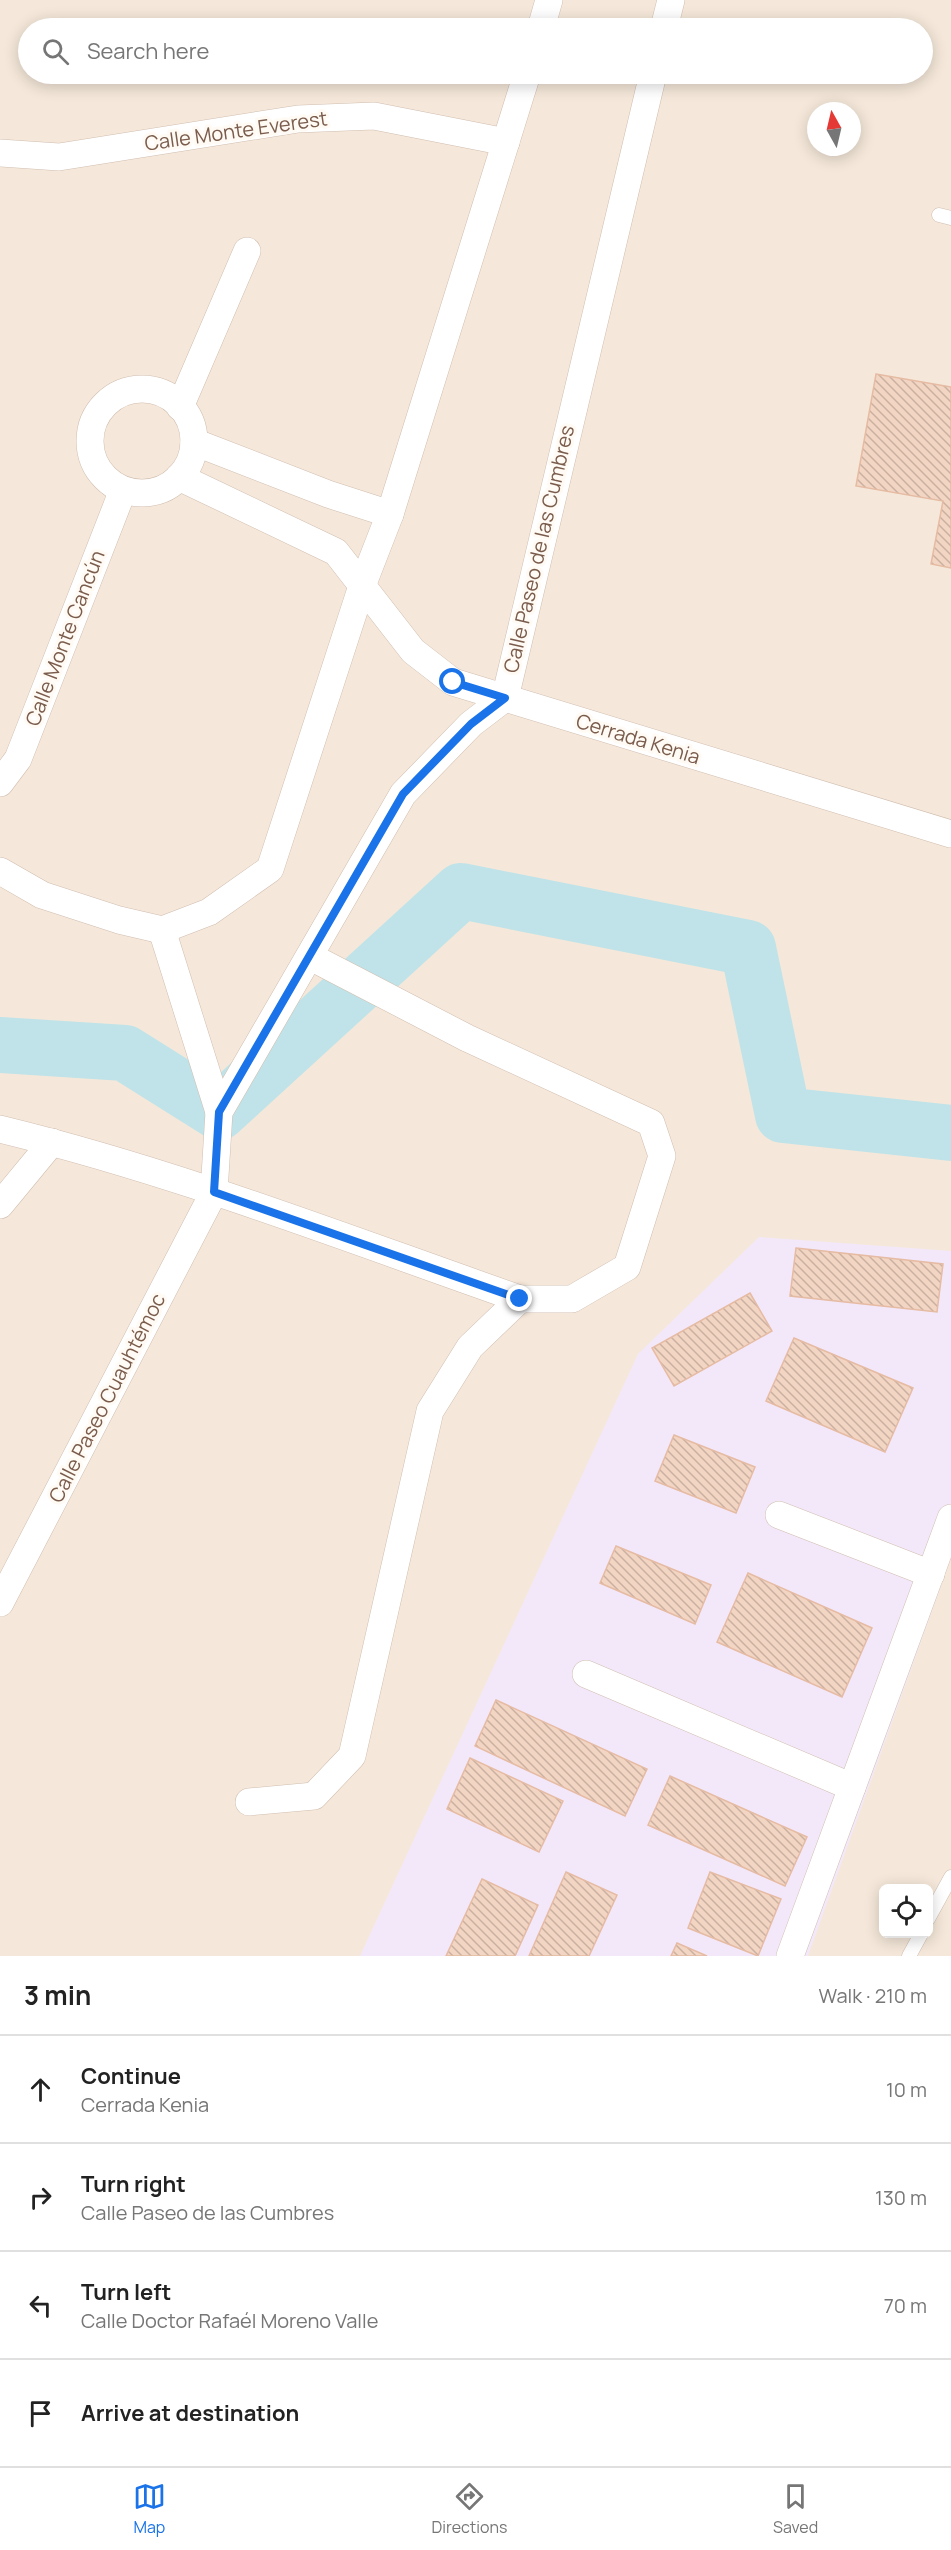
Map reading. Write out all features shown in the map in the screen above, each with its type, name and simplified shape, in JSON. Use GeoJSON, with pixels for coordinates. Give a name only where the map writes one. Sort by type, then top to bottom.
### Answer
{"type":"FeatureCollection","features":[{"type":"Feature","properties":{"kind":"street"},"geometry":{"type":"LineString","coordinates":[[543,18],[549,0]]}},
{"type":"Feature","properties":{"kind":"street"},"geometry":{"type":"LineString","coordinates":[[666,18],[671,0]]}},
{"type":"Feature","properties":{"kind":"street"},"geometry":{"type":"LineString","coordinates":[[0,870],[42,895],[119,920],[162,930],[209,912],[270,869],[362,586],[390,514],[524,84]]}},
{"type":"Feature","properties":{"kind":"street","name":"Calle Paseo de las Cumbres"},"geometry":{"type":"LineString","coordinates":[[214,1192],[219,1112],[311,957],[403,794],[471,724],[505,698],[651,84]]}},
{"type":"Feature","properties":{"kind":"street","name":"Calle Monte Everest"},"geometry":{"type":"LineString","coordinates":[[0,153],[59,157],[298,119],[374,116],[506,142]]}},
{"type":"Feature","properties":{"kind":"street"},"geometry":{"type":"LineString","coordinates":[[180,407],[247,251]]}},
{"type":"Feature","properties":{"kind":"street"},"geometry":{"type":"LineString","coordinates":[[147,390],[165,395],[188,417],[194,442],[187,467],[179,477],[167,487],[153,492],[138,493],[123,490],[107,481],[95,466],[90,448],[91,430],[98,412],[112,399],[129,391],[147,390]]}},
{"type":"Feature","properties":{"kind":"street"},"geometry":{"type":"LineString","coordinates":[[194,442],[328,494],[390,514]]}},
{"type":"Feature","properties":{"kind":"street"},"geometry":{"type":"LineString","coordinates":[[179,477],[336,552],[362,586]]}},
{"type":"Feature","properties":{"kind":"street","name":"Calle Monte Cancún"},"geometry":{"type":"LineString","coordinates":[[0,783],[18,759],[123,490]]}},
{"type":"Feature","properties":{"kind":"street","name":"Cerrada Kenia"},"geometry":{"type":"LineString","coordinates":[[362,586],[413,651],[453,682],[951,834]]}},
{"type":"Feature","properties":{"kind":"street"},"geometry":{"type":"LineString","coordinates":[[162,930],[219,1112]]}},
{"type":"Feature","properties":{"kind":"street"},"geometry":{"type":"LineString","coordinates":[[0,1130],[52,1142],[214,1192],[520,1299],[572,1299],[627,1267],[662,1156],[651,1123],[467,1038],[311,957]]}},
{"type":"Feature","properties":{"kind":"street"},"geometry":{"type":"LineString","coordinates":[[0,1205],[52,1142]]}},
{"type":"Feature","properties":{"kind":"street","name":"Calle Paseo Cuauhtémoc"},"geometry":{"type":"LineString","coordinates":[[0,1603],[214,1192]]}},
{"type":"Feature","properties":{"kind":"street"},"geometry":{"type":"LineString","coordinates":[[249,1802],[314,1796],[352,1756],[430,1411],[470,1347],[520,1299]]}},
{"type":"Feature","properties":{"kind":"street"},"geometry":{"type":"LineString","coordinates":[[779,1515],[931,1574]]}},
{"type":"Feature","properties":{"kind":"street"},"geometry":{"type":"LineString","coordinates":[[790,1956],[951,1518]]}},
{"type":"Feature","properties":{"kind":"street"},"geometry":{"type":"LineString","coordinates":[[586,1674],[852,1787]]}},
{"type":"Feature","properties":{"kind":"lane"},"geometry":{"type":"LineString","coordinates":[[933,1910],[951,1877]]}},
{"type":"Feature","properties":{"kind":"lane"},"geometry":{"type":"LineString","coordinates":[[909,1956],[919,1938]]}},
{"type":"Feature","properties":{"kind":"shaded area"},"geometry":{"type":"Polygon","coordinates":[[[0,0],[951,0],[951,1956],[0,1956],[0,0]]]}},
{"type":"Feature","properties":{"kind":"shaded area"},"geometry":{"type":"Polygon","coordinates":[[[759,1237],[951,1251],[951,1558],[808,1956],[360,1956],[638,1354],[759,1237]]]}},
{"type":"Feature","properties":{"kind":"building"},"geometry":{"type":"Polygon","coordinates":[[[876,374],[951,387],[951,568],[931,564],[943,501],[856,486],[876,374]]]}},
{"type":"Feature","properties":{"kind":"building"},"geometry":{"type":"Polygon","coordinates":[[[796,1248],[943,1264],[937,1312],[790,1296],[796,1248]]]}},
{"type":"Feature","properties":{"kind":"building"},"geometry":{"type":"Polygon","coordinates":[[[750,1293],[772,1331],[674,1386],[652,1348],[750,1293]]]}},
{"type":"Feature","properties":{"kind":"building"},"geometry":{"type":"Polygon","coordinates":[[[794,1338],[913,1388],[885,1452],[766,1401],[794,1338]]]}},
{"type":"Feature","properties":{"kind":"building"},"geometry":{"type":"Polygon","coordinates":[[[674,1435],[755,1467],[736,1513],[655,1481],[674,1435]]]}},
{"type":"Feature","properties":{"kind":"building"},"geometry":{"type":"Polygon","coordinates":[[[616,1546],[711,1585],[695,1624],[600,1583],[616,1546]]]}},
{"type":"Feature","properties":{"kind":"building"},"geometry":{"type":"Polygon","coordinates":[[[748,1573],[872,1628],[842,1697],[717,1642],[748,1573]]]}},
{"type":"Feature","properties":{"kind":"building"},"geometry":{"type":"Polygon","coordinates":[[[496,1700],[647,1769],[625,1816],[475,1746],[496,1700]]]}},
{"type":"Feature","properties":{"kind":"building"},"geometry":{"type":"Polygon","coordinates":[[[470,1758],[563,1801],[539,1852],[447,1809],[470,1758]]]}},
{"type":"Feature","properties":{"kind":"building"},"geometry":{"type":"Polygon","coordinates":[[[670,1776],[807,1837],[785,1886],[648,1825],[670,1776]]]}},
{"type":"Feature","properties":{"kind":"building"},"geometry":{"type":"Polygon","coordinates":[[[566,1872],[617,1895],[589,1956],[529,1956],[566,1872]]]}},
{"type":"Feature","properties":{"kind":"building"},"geometry":{"type":"Polygon","coordinates":[[[710,1872],[781,1899],[758,1956],[688,1928],[710,1872]]]}},
{"type":"Feature","properties":{"kind":"building"},"geometry":{"type":"Polygon","coordinates":[[[482,1879],[538,1905],[515,1956],[446,1956],[482,1879]]]}},
{"type":"Feature","properties":{"kind":"building"},"geometry":{"type":"Polygon","coordinates":[[[677,1943],[707,1956],[671,1956],[677,1943]]]}},
{"type":"Feature","properties":{"kind":"waterway"},"geometry":{"type":"LineString","coordinates":[[0,1045],[125,1053],[219,1112],[461,891],[748,948],[783,1115],[951,1133]]}},
{"type":"Feature","properties":{"kind":"route"},"geometry":{"type":"LineString","coordinates":[[453,682],[505,698],[471,724],[403,794],[311,957],[219,1112],[214,1192],[520,1299]]}}]}
